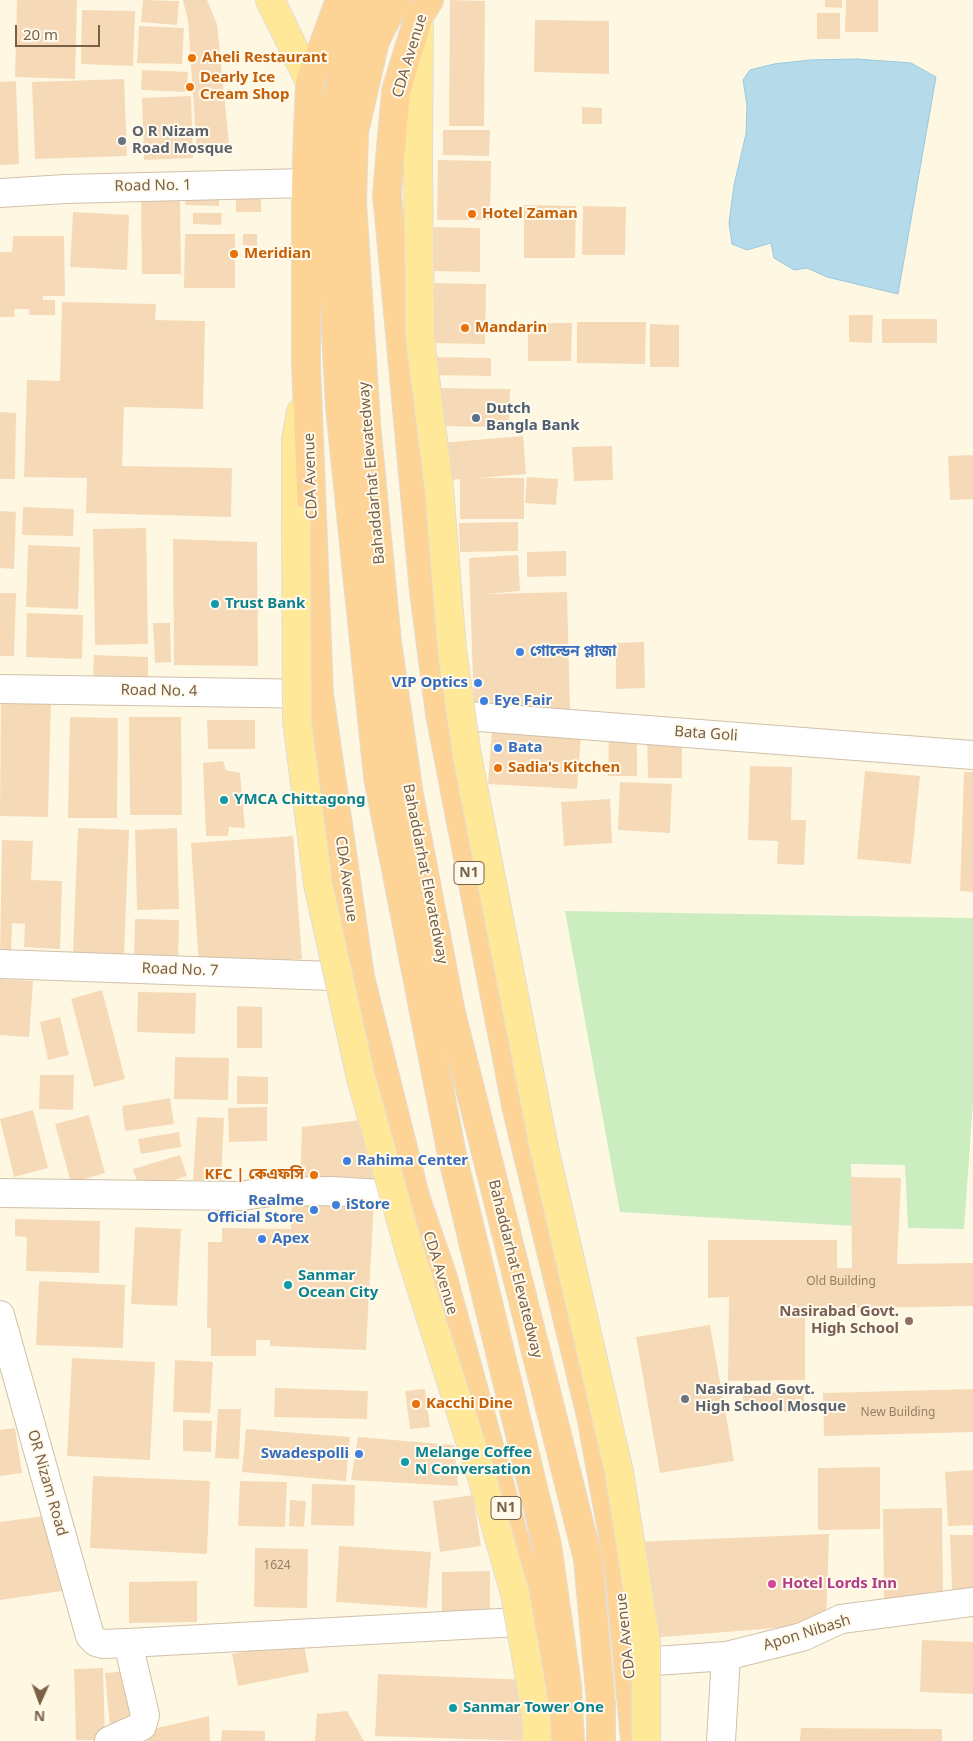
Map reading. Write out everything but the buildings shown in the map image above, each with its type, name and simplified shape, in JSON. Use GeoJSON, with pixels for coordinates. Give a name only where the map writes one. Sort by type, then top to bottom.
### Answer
{"type":"FeatureCollection","features":[{"type":"Feature","properties":{"kind":"highway","name":"CDA Avenue"},"geometry":{"type":"LineString","coordinates":[[342,0],[310,82],[306,182],[307,377],[319,694],[360,976],[415,1196],[443,1278],[537,1621],[552,1741]]}},
{"type":"Feature","properties":{"kind":"highway","name":"Bahaddarhat Elevatedway"},"geometry":{"type":"LineString","coordinates":[[372,0],[350,37],[331,128],[329,198],[340,408],[378,777],[452,1155],[547,1545],[566,1686],[570,1741]]}},
{"type":"Feature","properties":{"kind":"highway","name":"Bahaddarhat Elevatedway"},"geometry":{"type":"LineString","coordinates":[[396,0],[375,41],[354,132],[352,202],[366,423],[387,642],[409,795],[451,1014],[588,1559],[601,1703],[601,1741]]}},
{"type":"Feature","properties":{"kind":"highway","name":"CDA Avenue"},"geometry":{"type":"LineString","coordinates":[[424,8],[396,91],[387,194],[424,592],[440,714],[517,1110],[591,1416],[619,1568],[635,1741]]}},
{"type":"Feature","properties":{"kind":"main road"},"geometry":{"type":"LineString","coordinates":[[270,0],[310,82]]}},
{"type":"Feature","properties":{"kind":"main road"},"geometry":{"type":"LineString","coordinates":[[424,8],[418,156],[420,338],[439,488],[452,650],[467,756],[544,1148],[619,1472],[646,1642],[646,1741]]}},
{"type":"Feature","properties":{"kind":"main road"},"geometry":{"type":"LineString","coordinates":[[307,377],[296,439],[297,721],[318,884],[364,1087],[412,1259],[483,1481],[515,1594],[536,1713],[536,1741]]}},
{"type":"Feature","properties":{"kind":"street","name":"Road No. 1"},"geometry":{"type":"LineString","coordinates":[[0,194],[65,189],[306,182]]}},
{"type":"Feature","properties":{"kind":"street","name":"Road No. 4"},"geometry":{"type":"LineString","coordinates":[[0,689],[319,694]]}},
{"type":"Feature","properties":{"kind":"street","name":"Bata Goli"},"geometry":{"type":"LineString","coordinates":[[440,714],[973,755]]}},
{"type":"Feature","properties":{"kind":"street","name":"Road No. 7"},"geometry":{"type":"LineString","coordinates":[[0,964],[360,976]]}},
{"type":"Feature","properties":{"kind":"street"},"geometry":{"type":"LineString","coordinates":[[0,1192],[240,1196],[270,1192],[332,1191],[415,1196]]}},
{"type":"Feature","properties":{"kind":"street","name":"OR Nizam Road"},"geometry":{"type":"LineString","coordinates":[[0,1316],[90,1636],[96,1642],[116,1644]]}},
{"type":"Feature","properties":{"kind":"street","name":"Apon Nibash"},"geometry":{"type":"LineString","coordinates":[[628,1663],[726,1656],[802,1637],[841,1619],[973,1602]]}},
{"type":"Feature","properties":{"kind":"street"},"geometry":{"type":"LineString","coordinates":[[109,1741],[142,1726],[145,1715],[116,1644],[537,1621]]}},
{"type":"Feature","properties":{"kind":"street"},"geometry":{"type":"LineString","coordinates":[[722,1741],[726,1656]]}},
{"type":"Feature","properties":{"kind":"green space"},"geometry":{"type":"Polygon","coordinates":[[[565,911],[973,918],[973,1103],[964,1229],[908,1228],[905,1165],[851,1164],[853,1226],[620,1212],[565,911]]]}},
{"type":"Feature","properties":{"kind":"water"},"geometry":{"type":"Polygon","coordinates":[[[857,59],[911,63],[936,77],[898,294],[827,277],[807,268],[794,270],[774,258],[771,243],[747,250],[732,244],[729,223],[734,185],[746,134],[747,105],[743,80],[750,70],[774,64],[810,60],[857,59]]]}},
{"type":"Feature","properties":{"kind":"place","name":"Aheli Restaurant"},"geometry":{"type":"Point","coordinates":[192,58]}},
{"type":"Feature","properties":{"kind":"place","name":"Dearly Ice Cream Shop"},"geometry":{"type":"Point","coordinates":[190,87]}},
{"type":"Feature","properties":{"kind":"place","name":"O R Nizam Road Mosque"},"geometry":{"type":"Point","coordinates":[122,141]}},
{"type":"Feature","properties":{"kind":"place","name":"Hotel Zaman"},"geometry":{"type":"Point","coordinates":[472,214]}},
{"type":"Feature","properties":{"kind":"place","name":"Meridian"},"geometry":{"type":"Point","coordinates":[234,254]}},
{"type":"Feature","properties":{"kind":"place","name":"Mandarin"},"geometry":{"type":"Point","coordinates":[465,328]}},
{"type":"Feature","properties":{"kind":"place","name":"Dutch Bangla Bank"},"geometry":{"type":"Point","coordinates":[476,418]}},
{"type":"Feature","properties":{"kind":"place","name":"Trust Bank"},"geometry":{"type":"Point","coordinates":[215,604]}},
{"type":"Feature","properties":{"kind":"place","name":"গোল্ডেন প্লাজা"},"geometry":{"type":"Point","coordinates":[520,652]}},
{"type":"Feature","properties":{"kind":"place","name":"VIP Optics"},"geometry":{"type":"Point","coordinates":[478,683]}},
{"type":"Feature","properties":{"kind":"place","name":"Eye Fair"},"geometry":{"type":"Point","coordinates":[484,701]}},
{"type":"Feature","properties":{"kind":"place","name":"Bata"},"geometry":{"type":"Point","coordinates":[498,748]}},
{"type":"Feature","properties":{"kind":"place","name":"Sadia's Kitchen"},"geometry":{"type":"Point","coordinates":[498,768]}},
{"type":"Feature","properties":{"kind":"place","name":"YMCA Chittagong"},"geometry":{"type":"Point","coordinates":[224,800]}},
{"type":"Feature","properties":{"kind":"place","name":"Rahima Center"},"geometry":{"type":"Point","coordinates":[347,1161]}},
{"type":"Feature","properties":{"kind":"place","name":"KFC | কেএফসি"},"geometry":{"type":"Point","coordinates":[314,1175]}},
{"type":"Feature","properties":{"kind":"place","name":"iStore"},"geometry":{"type":"Point","coordinates":[336,1205]}},
{"type":"Feature","properties":{"kind":"place","name":"Realme Official Store"},"geometry":{"type":"Point","coordinates":[314,1210]}},
{"type":"Feature","properties":{"kind":"place","name":"Apex"},"geometry":{"type":"Point","coordinates":[262,1239]}},
{"type":"Feature","properties":{"kind":"place","name":"Sanmar Ocean City"},"geometry":{"type":"Point","coordinates":[288,1285]}},
{"type":"Feature","properties":{"kind":"place","name":"Nasirabad Govt. High School"},"geometry":{"type":"Point","coordinates":[909,1321]}},
{"type":"Feature","properties":{"kind":"place","name":"Nasirabad Govt. High School Mosque"},"geometry":{"type":"Point","coordinates":[685,1399]}},
{"type":"Feature","properties":{"kind":"place","name":"Kacchi Dine"},"geometry":{"type":"Point","coordinates":[416,1404]}},
{"type":"Feature","properties":{"kind":"place","name":"Swadespolli"},"geometry":{"type":"Point","coordinates":[359,1454]}},
{"type":"Feature","properties":{"kind":"place","name":"Melange Coffee N Conversation"},"geometry":{"type":"Point","coordinates":[405,1462]}},
{"type":"Feature","properties":{"kind":"place","name":"Hotel Lords Inn"},"geometry":{"type":"Point","coordinates":[772,1584]}},
{"type":"Feature","properties":{"kind":"place","name":"Sanmar Tower One"},"geometry":{"type":"Point","coordinates":[453,1708]}}]}
